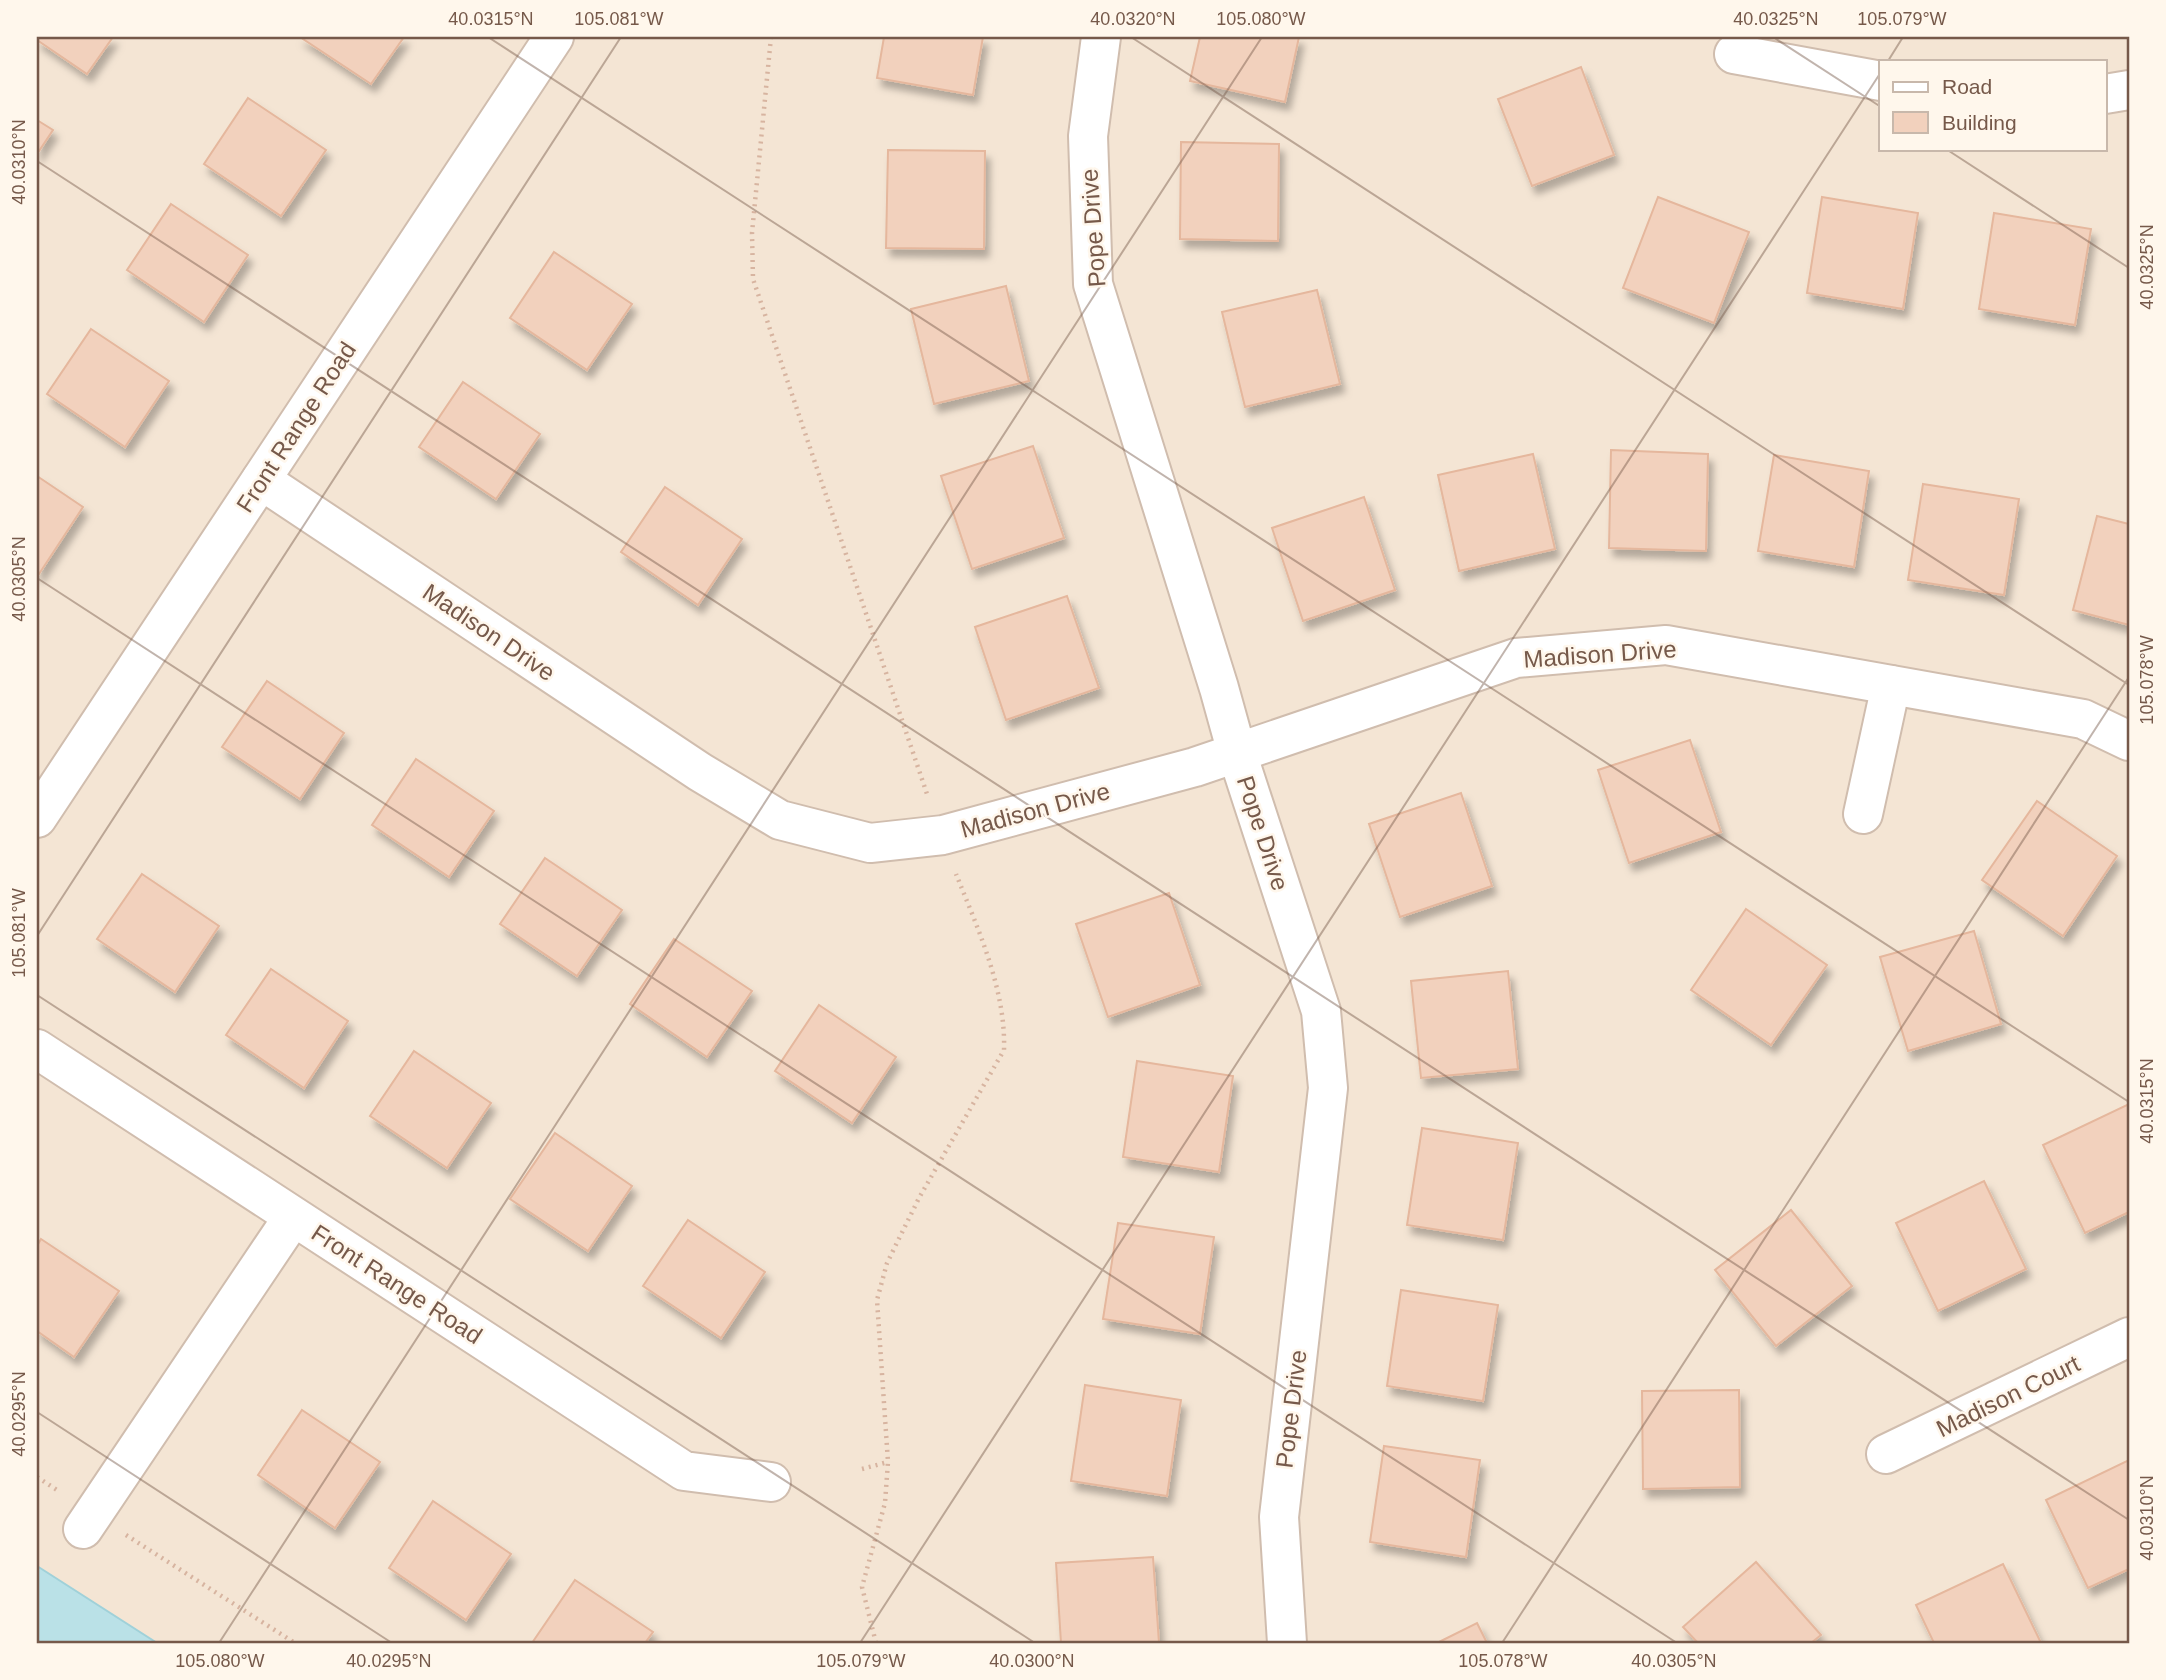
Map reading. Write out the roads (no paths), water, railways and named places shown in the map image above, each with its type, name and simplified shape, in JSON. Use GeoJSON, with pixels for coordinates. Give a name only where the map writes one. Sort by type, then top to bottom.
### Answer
{"type":"FeatureCollection","features":[{"type":"Feature","properties":{"kind":"street","name":"Front Range Road"},"geometry":{"type":"LineString","coordinates":[[37,818],[554,37]]}},
{"type":"Feature","properties":{"kind":"street","name":"Pope Drive"},"geometry":{"type":"LineString","coordinates":[[1101,37],[1088,136],[1093,284],[1237,753],[1321,1011],[1328,1088],[1279,1517],[1287,1643]]}},
{"type":"Feature","properties":{"kind":"street"},"geometry":{"type":"LineString","coordinates":[[1734,54],[1879,81]]}},
{"type":"Feature","properties":{"kind":"street"},"geometry":{"type":"LineString","coordinates":[[2106,94],[2129,90]]}},
{"type":"Feature","properties":{"kind":"street","name":"Madison Drive"},"geometry":{"type":"LineString","coordinates":[[261,481],[688,765],[780,820],[870,843],[943,835],[1237,753],[1516,658],[1666,645],[2082,719],[2129,741]]}},
{"type":"Feature","properties":{"kind":"street"},"geometry":{"type":"LineString","coordinates":[[1863,814],[1891,685]]}},
{"type":"Feature","properties":{"kind":"street","name":"Front Range Road"},"geometry":{"type":"LineString","coordinates":[[37,1049],[684,1471],[771,1482]]}},
{"type":"Feature","properties":{"kind":"street"},"geometry":{"type":"LineString","coordinates":[[88,1521],[293,1217]]}},
{"type":"Feature","properties":{"kind":"street","name":"Madison Court"},"geometry":{"type":"LineString","coordinates":[[1886,1454],[2129,1337]]}},
{"type":"Feature","properties":{"kind":"water"},"geometry":{"type":"Polygon","coordinates":[[[37,1566],[157,1643],[37,1643],[37,1566]]]}}]}
